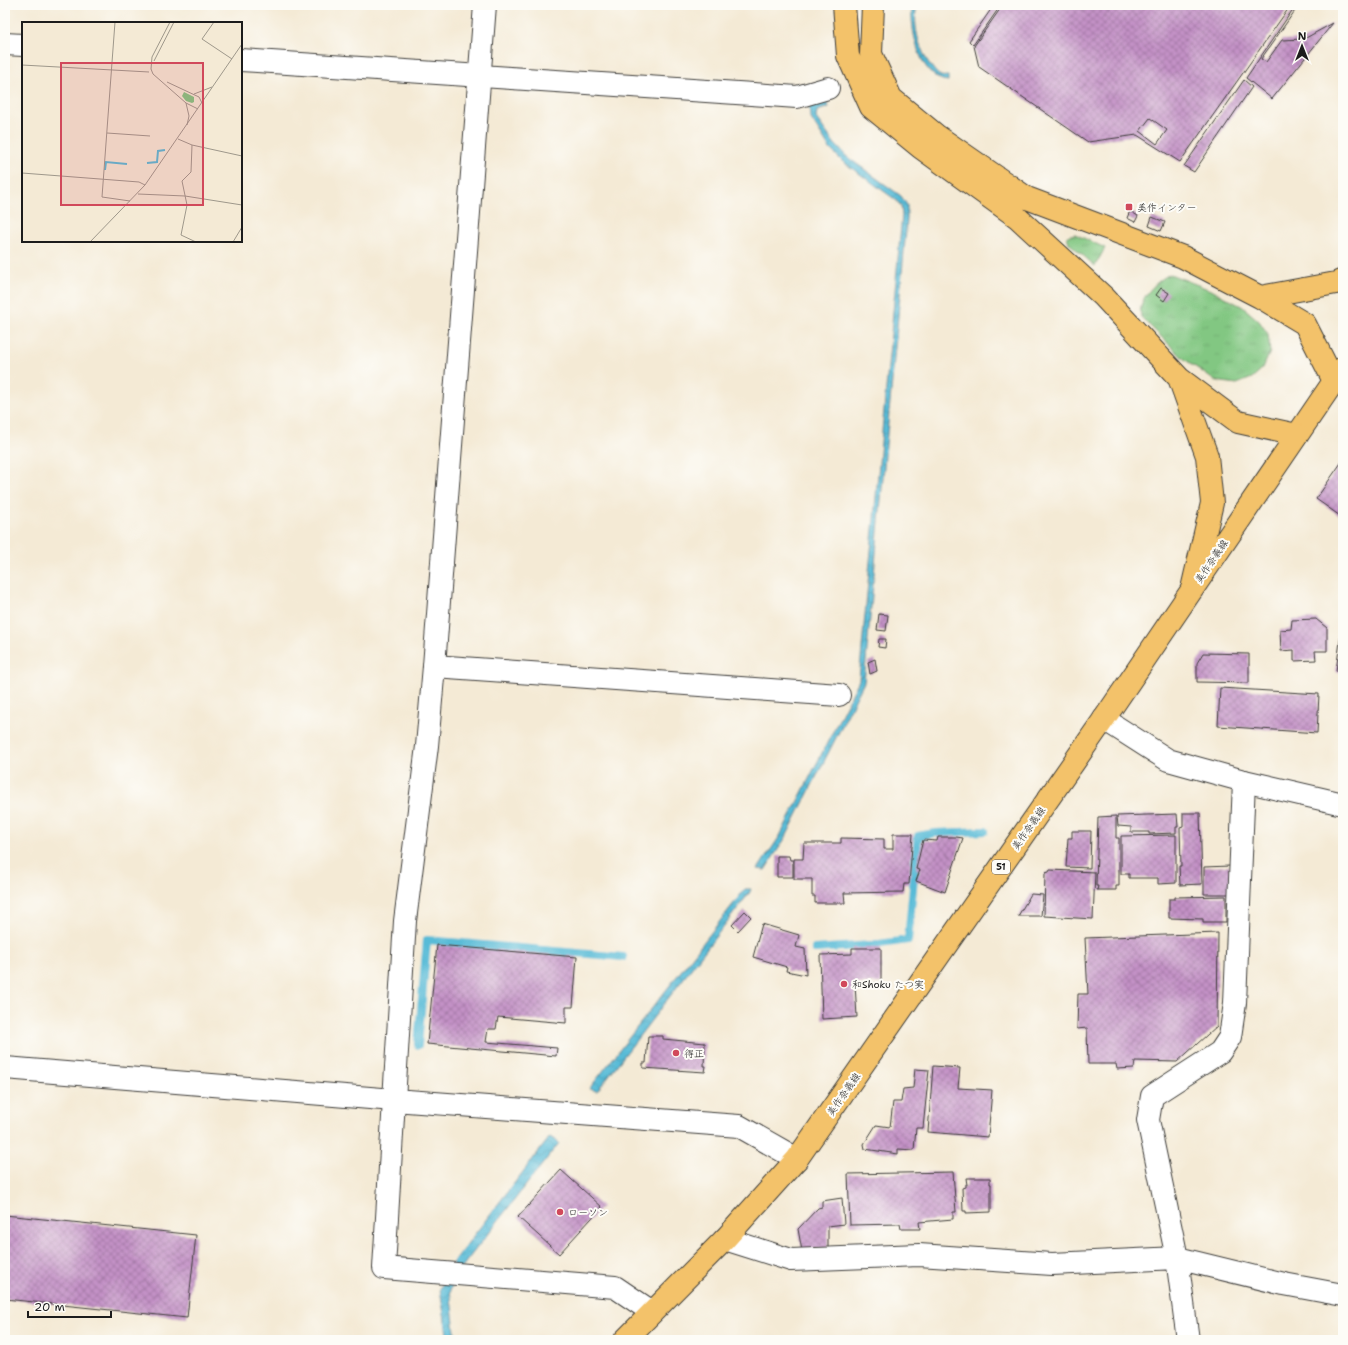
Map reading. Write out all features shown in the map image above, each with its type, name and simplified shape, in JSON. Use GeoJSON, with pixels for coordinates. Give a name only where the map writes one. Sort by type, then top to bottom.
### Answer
{"type":"FeatureCollection","features":[{"type":"Feature","properties":{"kind":"main road"},"geometry":{"type":"LineString","coordinates":[[844,5],[848,56],[870,106],[920,147],[1017,216],[1104,298],[1179,378],[1238,422],[1297,435]]}},
{"type":"Feature","properties":{"kind":"main road"},"geometry":{"type":"LineString","coordinates":[[873,5],[871,54],[891,98],[936,135],[1027,198],[1183,257],[1260,297],[1305,324],[1339,374]]}},
{"type":"Feature","properties":{"kind":"main road"},"geometry":{"type":"LineString","coordinates":[[1260,297],[1336,283],[1343,280]]}},
{"type":"Feature","properties":{"kind":"main road","name":"美作奈義線"},"geometry":{"type":"LineString","coordinates":[[625,1340],[725,1239],[797,1159],[1104,719],[1339,374]]}},
{"type":"Feature","properties":{"kind":"main road"},"geometry":{"type":"LineString","coordinates":[[1179,378],[1207,456],[1212,503],[1192,589]]}},
{"type":"Feature","properties":{"kind":"street"},"geometry":{"type":"LineString","coordinates":[[485,5],[434,666],[427,746],[405,921],[384,1268],[615,1287],[652,1312]]}},
{"type":"Feature","properties":{"kind":"street"},"geometry":{"type":"LineString","coordinates":[[5,44],[22,45]]}},
{"type":"Feature","properties":{"kind":"street"},"geometry":{"type":"LineString","coordinates":[[242,60],[797,97],[828,88]]}},
{"type":"Feature","properties":{"kind":"street"},"geometry":{"type":"LineString","coordinates":[[434,666],[839,695]]}},
{"type":"Feature","properties":{"kind":"street"},"geometry":{"type":"LineString","coordinates":[[1104,719],[1168,760],[1244,782],[1343,804]]}},
{"type":"Feature","properties":{"kind":"street"},"geometry":{"type":"LineString","coordinates":[[1188,1340],[1177,1258],[1148,1120],[1152,1096],[1220,1052],[1230,1037],[1235,1003],[1244,782]]}},
{"type":"Feature","properties":{"kind":"street"},"geometry":{"type":"LineString","coordinates":[[5,1068],[394,1100],[739,1126],[797,1159]]}},
{"type":"Feature","properties":{"kind":"street"},"geometry":{"type":"LineString","coordinates":[[725,1239],[791,1260],[919,1255],[1052,1264],[1177,1258],[1284,1284],[1343,1295]]}},
{"type":"Feature","properties":{"kind":"green space"},"geometry":{"type":"Polygon","coordinates":[[[1075,234],[1105,248],[1095,266],[1069,243],[1067,236],[1075,234]]]}},
{"type":"Feature","properties":{"kind":"green space"},"geometry":{"type":"Polygon","coordinates":[[[1170,274],[1213,291],[1243,307],[1259,321],[1268,334],[1270,352],[1263,368],[1252,378],[1237,384],[1215,381],[1183,358],[1141,317],[1142,302],[1148,292],[1170,274]]]}},
{"type":"Feature","properties":{"kind":"water"},"geometry":{"type":"Polygon","coordinates":[[[912,5],[917,5],[916,31],[921,48],[934,70],[942,76],[948,76],[948,81],[938,78],[930,72],[923,62],[915,39],[912,5]]]}},
{"type":"Feature","properties":{"kind":"water"},"geometry":{"type":"Polygon","coordinates":[[[827,101],[829,107],[817,111],[816,118],[834,143],[846,156],[901,196],[907,205],[907,219],[864,682],[786,837],[765,870],[758,869],[780,836],[859,680],[902,215],[901,206],[896,200],[842,161],[830,149],[810,117],[809,105],[827,101]]]}},
{"type":"Feature","properties":{"kind":"water"},"geometry":{"type":"Polygon","coordinates":[[[745,889],[751,889],[597,1091],[589,1089],[745,889]]]}},
{"type":"Feature","properties":{"kind":"water"},"geometry":{"type":"Polygon","coordinates":[[[550,1137],[559,1143],[465,1263],[450,1290],[456,1340],[448,1340],[440,1289],[454,1261],[550,1137]]]}},
{"type":"Feature","properties":{"kind":"building"},"geometry":{"type":"Polygon","coordinates":[[[994,5],[1001,5],[973,45],[969,41],[994,5]]]}},
{"type":"Feature","properties":{"kind":"building"},"geometry":{"type":"Polygon","coordinates":[[[1003,5],[1291,5],[1180,162],[1137,135],[1088,142],[979,67],[974,46],[1003,5]],[[1150,118],[1140,131],[1157,144],[1167,130],[1150,118]]]}},
{"type":"Feature","properties":{"kind":"building"},"geometry":{"type":"Polygon","coordinates":[[[1296,5],[1299,5],[1261,59],[1266,62],[1282,40],[1304,39],[1333,23],[1272,99],[1246,78],[1296,5]]]}},
{"type":"Feature","properties":{"kind":"building"},"geometry":{"type":"Polygon","coordinates":[[[1244,80],[1252,87],[1194,172],[1184,166],[1244,80]]]}},
{"type":"Feature","properties":{"kind":"building"},"geometry":{"type":"Polygon","coordinates":[[[1130,211],[1138,216],[1135,222],[1127,218],[1130,211]]]}},
{"type":"Feature","properties":{"kind":"building"},"geometry":{"type":"Polygon","coordinates":[[[1152,217],[1165,222],[1161,231],[1149,226],[1152,217]]]}},
{"type":"Feature","properties":{"kind":"building"},"geometry":{"type":"Polygon","coordinates":[[[1161,288],[1169,293],[1164,301],[1156,295],[1161,288]]]}},
{"type":"Feature","properties":{"kind":"building"},"geometry":{"type":"Polygon","coordinates":[[[1343,460],[1343,518],[1316,499],[1343,460]]]}},
{"type":"Feature","properties":{"kind":"building"},"geometry":{"type":"Polygon","coordinates":[[[879,614],[888,615],[886,631],[877,630],[879,614]]]}},
{"type":"Feature","properties":{"kind":"building"},"geometry":{"type":"Polygon","coordinates":[[[1316,619],[1327,628],[1327,651],[1315,651],[1316,660],[1294,661],[1294,650],[1281,651],[1280,630],[1291,629],[1292,620],[1316,619]]]}},
{"type":"Feature","properties":{"kind":"building"},"geometry":{"type":"Polygon","coordinates":[[[1343,626],[1343,673],[1336,671],[1343,626]]]}},
{"type":"Feature","properties":{"kind":"building"},"geometry":{"type":"Polygon","coordinates":[[[879,639],[886,639],[885,648],[878,647],[879,639]]]}},
{"type":"Feature","properties":{"kind":"building"},"geometry":{"type":"Polygon","coordinates":[[[1203,653],[1249,654],[1249,683],[1197,682],[1197,663],[1203,653]]]}},
{"type":"Feature","properties":{"kind":"building"},"geometry":{"type":"Polygon","coordinates":[[[875,659],[877,671],[870,674],[868,662],[875,659]]]}},
{"type":"Feature","properties":{"kind":"building"},"geometry":{"type":"Polygon","coordinates":[[[1220,688],[1319,694],[1317,733],[1218,726],[1220,688]]]}},
{"type":"Feature","properties":{"kind":"building"},"geometry":{"type":"Polygon","coordinates":[[[1183,813],[1200,813],[1202,884],[1180,885],[1180,828],[1183,827],[1183,813]]]}},
{"type":"Feature","properties":{"kind":"building"},"geometry":{"type":"Polygon","coordinates":[[[1177,814],[1178,827],[1176,827],[1176,833],[1149,834],[1149,832],[1131,832],[1131,827],[1118,826],[1117,816],[1177,814]]]}},
{"type":"Feature","properties":{"kind":"building"},"geometry":{"type":"Polygon","coordinates":[[[1116,816],[1116,838],[1119,838],[1119,886],[1116,886],[1116,890],[1097,890],[1098,817],[1116,816]]]}},
{"type":"Feature","properties":{"kind":"building"},"geometry":{"type":"Polygon","coordinates":[[[1072,831],[1091,831],[1090,868],[1066,867],[1068,838],[1072,838],[1072,831]]]}},
{"type":"Feature","properties":{"kind":"building"},"geometry":{"type":"Polygon","coordinates":[[[893,834],[913,834],[909,884],[904,884],[903,892],[844,893],[845,903],[815,903],[815,896],[812,896],[812,879],[794,879],[794,859],[803,859],[804,843],[841,843],[841,838],[884,839],[884,849],[893,849],[893,834]]]}},
{"type":"Feature","properties":{"kind":"building"},"geometry":{"type":"Polygon","coordinates":[[[1176,835],[1176,883],[1158,884],[1158,878],[1129,878],[1129,874],[1121,874],[1121,836],[1176,835]]]}},
{"type":"Feature","properties":{"kind":"building"},"geometry":{"type":"Polygon","coordinates":[[[938,837],[963,838],[945,892],[916,881],[920,870],[916,869],[923,840],[937,841],[938,837]]]}},
{"type":"Feature","properties":{"kind":"building"},"geometry":{"type":"Polygon","coordinates":[[[777,856],[789,856],[790,860],[793,860],[793,877],[777,877],[777,856]]]}},
{"type":"Feature","properties":{"kind":"building"},"geometry":{"type":"Polygon","coordinates":[[[1230,866],[1231,894],[1204,894],[1204,867],[1230,866]]]}},
{"type":"Feature","properties":{"kind":"building"},"geometry":{"type":"Polygon","coordinates":[[[1050,870],[1095,872],[1093,919],[1044,916],[1045,873],[1049,872],[1050,870]]]}},
{"type":"Feature","properties":{"kind":"building"},"geometry":{"type":"Polygon","coordinates":[[[1031,894],[1043,895],[1041,916],[1018,916],[1031,894]]]}},
{"type":"Feature","properties":{"kind":"building"},"geometry":{"type":"Polygon","coordinates":[[[1226,896],[1226,922],[1203,922],[1203,919],[1169,918],[1169,899],[1175,899],[1175,897],[1226,896]]]}},
{"type":"Feature","properties":{"kind":"building"},"geometry":{"type":"Polygon","coordinates":[[[745,911],[751,917],[738,931],[732,925],[745,911]]]}},
{"type":"Feature","properties":{"kind":"building"},"geometry":{"type":"Polygon","coordinates":[[[762,924],[799,935],[796,947],[805,949],[806,975],[786,971],[787,967],[753,957],[762,924]]]}},
{"type":"Feature","properties":{"kind":"building"},"geometry":{"type":"Polygon","coordinates":[[[1218,933],[1217,1026],[1177,1062],[1135,1061],[1134,1068],[1117,1069],[1116,1064],[1088,1064],[1087,1028],[1077,1029],[1078,994],[1088,994],[1085,938],[1218,933]]]}},
{"type":"Feature","properties":{"kind":"building"},"geometry":{"type":"Polygon","coordinates":[[[437,945],[577,957],[573,1007],[566,1007],[566,1023],[498,1017],[496,1029],[488,1029],[486,1042],[557,1048],[556,1056],[427,1044],[437,945]]]}},
{"type":"Feature","properties":{"kind":"building","name":"和Shoku たつ実"},"geometry":{"type":"Polygon","coordinates":[[[852,948],[881,948],[881,983],[855,984],[857,1017],[822,1019],[820,955],[852,954],[852,948]]]}},
{"type":"Feature","properties":{"kind":"building","name":"得正"},"geometry":{"type":"Polygon","coordinates":[[[648,1036],[663,1036],[663,1039],[705,1043],[705,1072],[643,1068],[643,1063],[646,1063],[648,1036]]]}},
{"type":"Feature","properties":{"kind":"building"},"geometry":{"type":"Polygon","coordinates":[[[933,1066],[960,1068],[958,1088],[992,1090],[988,1137],[928,1132],[933,1066]]]}},
{"type":"Feature","properties":{"kind":"building"},"geometry":{"type":"Polygon","coordinates":[[[915,1069],[929,1070],[923,1128],[916,1128],[914,1150],[898,1149],[898,1154],[865,1149],[864,1144],[876,1125],[890,1127],[893,1102],[901,1102],[903,1089],[913,1088],[915,1069]]]}},
{"type":"Feature","properties":{"kind":"building","name":"ローソン"},"geometry":{"type":"Polygon","coordinates":[[[561,1170],[602,1207],[559,1254],[518,1217],[561,1170]]]}},
{"type":"Feature","properties":{"kind":"building"},"geometry":{"type":"Polygon","coordinates":[[[953,1172],[956,1212],[953,1212],[953,1219],[919,1222],[920,1229],[901,1229],[900,1224],[850,1225],[848,1174],[953,1172]]]}},
{"type":"Feature","properties":{"kind":"building"},"geometry":{"type":"Polygon","coordinates":[[[966,1178],[990,1178],[991,1212],[966,1213],[966,1211],[963,1211],[962,1188],[967,1185],[966,1178]]]}},
{"type":"Feature","properties":{"kind":"building"},"geometry":{"type":"Polygon","coordinates":[[[842,1198],[844,1224],[828,1226],[828,1248],[802,1251],[798,1229],[818,1208],[822,1207],[822,1201],[842,1198]]]}},
{"type":"Feature","properties":{"kind":"building"},"geometry":{"type":"Polygon","coordinates":[[[5,1215],[196,1235],[187,1318],[5,1299],[5,1215]]]}},
{"type":"Feature","properties":{"kind":"waterway"},"geometry":{"type":"LineString","coordinates":[[815,949],[872,945],[908,940],[918,836],[935,833],[985,831]]}},
{"type":"Feature","properties":{"kind":"waterway"},"geometry":{"type":"LineString","coordinates":[[418,1045],[427,940],[623,957]]}},
{"type":"Feature","properties":{"kind":"place","name":"美作インター"},"geometry":{"type":"Point","coordinates":[1129,207]}},
{"type":"Feature","properties":{"kind":"place","name":"和Shoku たつ実"},"geometry":{"type":"Point","coordinates":[844,984]}},
{"type":"Feature","properties":{"kind":"place","name":"得正"},"geometry":{"type":"Point","coordinates":[676,1053]}},
{"type":"Feature","properties":{"kind":"place","name":"ローソン"},"geometry":{"type":"Point","coordinates":[560,1212]}}]}
